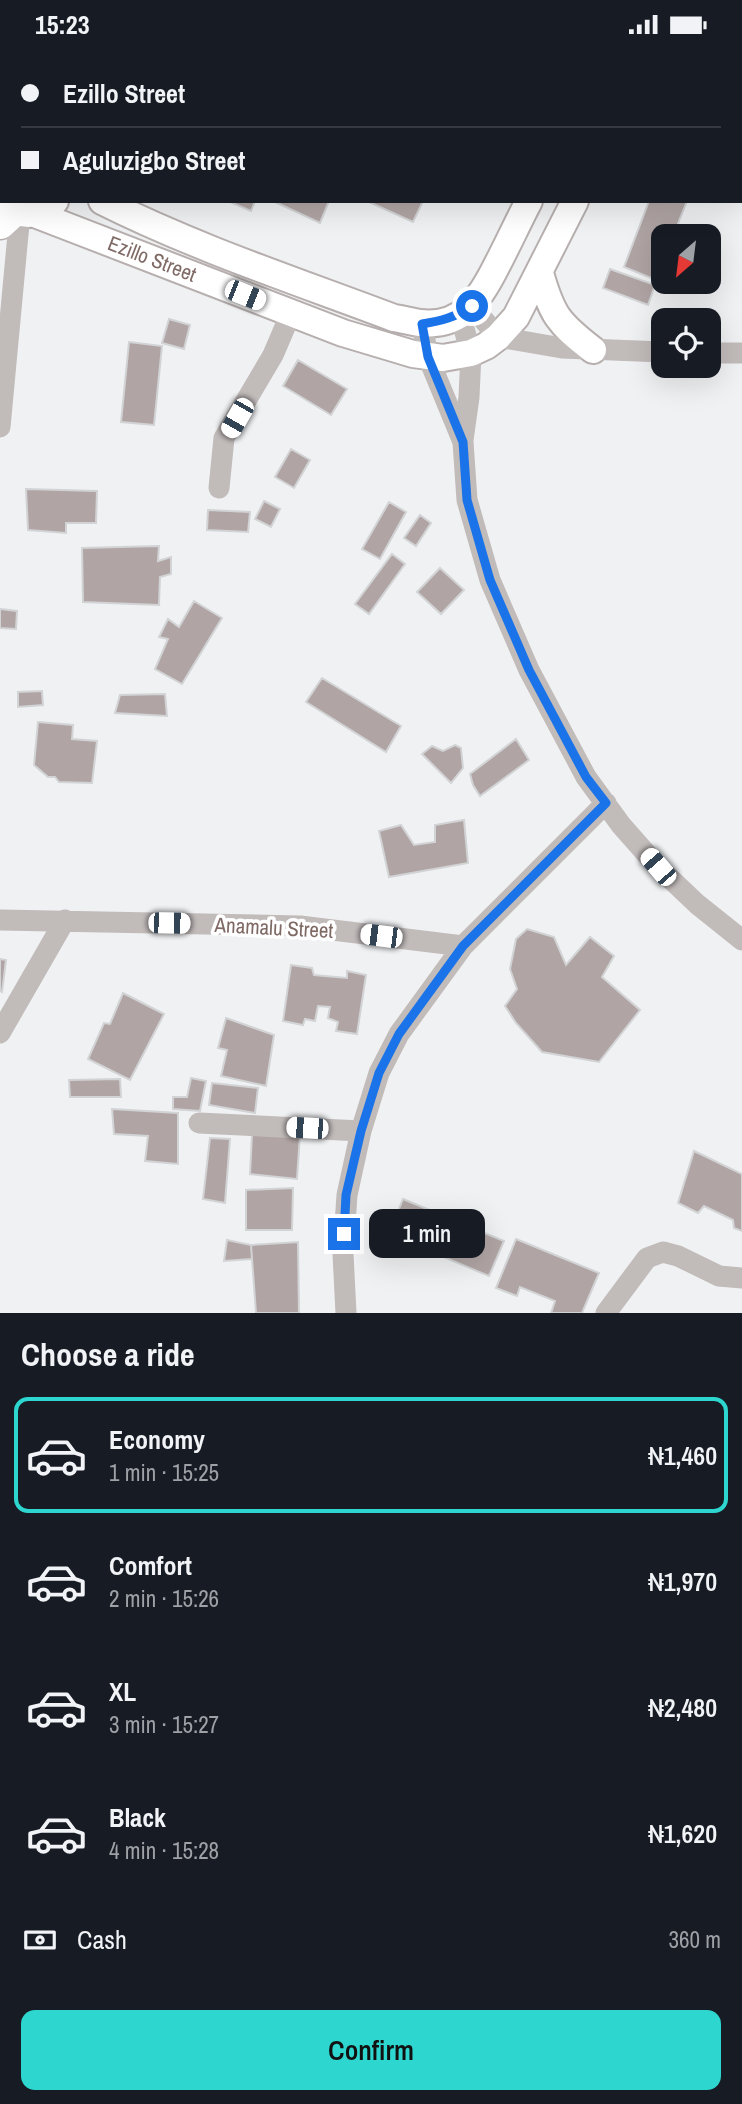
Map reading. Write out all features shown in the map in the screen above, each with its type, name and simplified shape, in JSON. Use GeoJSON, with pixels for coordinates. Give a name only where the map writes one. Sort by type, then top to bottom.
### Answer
{"type":"FeatureCollection","features":[{"type":"Feature","properties":{"kind":"main road","name":"Ezillo Street"},"geometry":{"type":"LineString","coordinates":[[106,203],[146,223],[220,253],[394,318],[422,324],[442,321],[466,311]]}},
{"type":"Feature","properties":{"kind":"main road"},"geometry":{"type":"LineString","coordinates":[[466,311],[486,287],[528,203]]}},
{"type":"Feature","properties":{"kind":"main road"},"geometry":{"type":"LineString","coordinates":[[471,353],[498,337],[516,317],[574,203]]}},
{"type":"Feature","properties":{"kind":"main road","name":"Ezillo Street"},"geometry":{"type":"LineString","coordinates":[[21,210],[343,333],[428,357],[471,353]]}},
{"type":"Feature","properties":{"kind":"main road"},"geometry":{"type":"LineString","coordinates":[[540,273],[551,309],[572,334],[593,350]]}},
{"type":"Feature","properties":{"kind":"street"},"geometry":{"type":"LineString","coordinates":[[0,428],[21,210]]}},
{"type":"Feature","properties":{"kind":"street"},"geometry":{"type":"LineString","coordinates":[[466,311],[498,337],[562,348],[651,352]]}},
{"type":"Feature","properties":{"kind":"street"},"geometry":{"type":"LineString","coordinates":[[466,311],[471,353],[470,397],[463,442],[467,500],[490,580],[529,670],[586,777],[621,825],[658,867],[697,904],[742,940]]}},
{"type":"Feature","properties":{"kind":"street"},"geometry":{"type":"LineString","coordinates":[[219,488],[224,439],[273,355],[291,313]]}},
{"type":"Feature","properties":{"kind":"street"},"geometry":{"type":"LineString","coordinates":[[422,324],[428,357],[463,442]]}},
{"type":"Feature","properties":{"kind":"street"},"geometry":{"type":"LineString","coordinates":[[721,353],[742,353]]}},
{"type":"Feature","properties":{"kind":"street"},"geometry":{"type":"LineString","coordinates":[[346,1313],[342,1254],[346,1195],[361,1131],[379,1073],[399,1034],[463,946],[606,803]]}},
{"type":"Feature","properties":{"kind":"street","name":"Anamalu Street"},"geometry":{"type":"LineString","coordinates":[[0,921],[300,926],[463,946]]}},
{"type":"Feature","properties":{"kind":"street"},"geometry":{"type":"LineString","coordinates":[[0,1033],[65,921]]}},
{"type":"Feature","properties":{"kind":"street"},"geometry":{"type":"LineString","coordinates":[[199,1123],[361,1131]]}},
{"type":"Feature","properties":{"kind":"street"},"geometry":{"type":"LineString","coordinates":[[606,1313],[647,1258],[663,1252],[678,1256],[719,1276],[742,1278]]}},
{"type":"Feature","properties":{"kind":"building"},"geometry":{"type":"Polygon","coordinates":[[[233,203],[254,203],[251,211],[233,203]]]}},
{"type":"Feature","properties":{"kind":"building"},"geometry":{"type":"Polygon","coordinates":[[[277,203],[328,203],[320,223],[277,203]]]}},
{"type":"Feature","properties":{"kind":"building"},"geometry":{"type":"Polygon","coordinates":[[[371,203],[422,203],[413,222],[371,203]]]}},
{"type":"Feature","properties":{"kind":"building"},"geometry":{"type":"Polygon","coordinates":[[[648,203],[686,203],[678,224],[651,224],[651,278],[624,267],[648,203]]]}},
{"type":"Feature","properties":{"kind":"building"},"geometry":{"type":"Polygon","coordinates":[[[610,269],[651,284],[652,294],[648,305],[603,288],[610,269]]]}},
{"type":"Feature","properties":{"kind":"building"},"geometry":{"type":"Polygon","coordinates":[[[169,319],[190,325],[184,349],[162,343],[169,319]]]}},
{"type":"Feature","properties":{"kind":"building"},"geometry":{"type":"Polygon","coordinates":[[[129,342],[162,346],[154,425],[121,422],[129,342]]]}},
{"type":"Feature","properties":{"kind":"building"},"geometry":{"type":"Polygon","coordinates":[[[298,360],[347,389],[331,415],[283,386],[298,360]]]}},
{"type":"Feature","properties":{"kind":"building"},"geometry":{"type":"Polygon","coordinates":[[[291,449],[310,460],[294,488],[275,477],[291,449]]]}},
{"type":"Feature","properties":{"kind":"building"},"geometry":{"type":"Polygon","coordinates":[[[26,489],[97,491],[96,523],[66,523],[66,533],[28,530],[26,489]]]}},
{"type":"Feature","properties":{"kind":"building"},"geometry":{"type":"Polygon","coordinates":[[[264,501],[280,509],[271,527],[255,519],[264,501]]]}},
{"type":"Feature","properties":{"kind":"building"},"geometry":{"type":"Polygon","coordinates":[[[389,502],[406,512],[380,559],[362,549],[389,502]]]}},
{"type":"Feature","properties":{"kind":"building"},"geometry":{"type":"Polygon","coordinates":[[[208,510],[250,512],[248,532],[207,530],[208,510]]]}},
{"type":"Feature","properties":{"kind":"building"},"geometry":{"type":"Polygon","coordinates":[[[420,515],[431,523],[416,546],[404,538],[420,515]]]}},
{"type":"Feature","properties":{"kind":"building"},"geometry":{"type":"Polygon","coordinates":[[[159,546],[158,561],[171,557],[171,574],[160,577],[159,605],[83,602],[82,548],[159,546]]]}},
{"type":"Feature","properties":{"kind":"building"},"geometry":{"type":"Polygon","coordinates":[[[392,554],[405,564],[369,614],[355,604],[392,554]]]}},
{"type":"Feature","properties":{"kind":"building"},"geometry":{"type":"Polygon","coordinates":[[[440,568],[464,590],[441,614],[417,592],[440,568]]]}},
{"type":"Feature","properties":{"kind":"building"},"geometry":{"type":"Polygon","coordinates":[[[194,601],[222,618],[182,684],[155,669],[168,639],[159,637],[168,619],[179,627],[194,601]]]}},
{"type":"Feature","properties":{"kind":"building"},"geometry":{"type":"Polygon","coordinates":[[[0,609],[17,611],[16,629],[0,628],[0,609]]]}},
{"type":"Feature","properties":{"kind":"building"},"geometry":{"type":"Polygon","coordinates":[[[322,678],[401,726],[386,752],[306,702],[322,678]]]}},
{"type":"Feature","properties":{"kind":"building"},"geometry":{"type":"Polygon","coordinates":[[[42,691],[43,705],[18,707],[18,692],[42,691]]]}},
{"type":"Feature","properties":{"kind":"building"},"geometry":{"type":"Polygon","coordinates":[[[165,694],[167,716],[115,713],[120,695],[165,694]]]}},
{"type":"Feature","properties":{"kind":"building"},"geometry":{"type":"Polygon","coordinates":[[[38,722],[73,725],[72,739],[97,741],[92,783],[59,782],[34,765],[38,722]]]}},
{"type":"Feature","properties":{"kind":"building"},"geometry":{"type":"Polygon","coordinates":[[[516,739],[529,760],[480,796],[470,774],[516,739]]]}},
{"type":"Feature","properties":{"kind":"building"},"geometry":{"type":"Polygon","coordinates":[[[455,745],[461,748],[463,768],[451,783],[422,754],[432,746],[443,751],[455,745]]]}},
{"type":"Feature","properties":{"kind":"building"},"geometry":{"type":"Polygon","coordinates":[[[464,820],[468,863],[389,877],[379,831],[401,825],[414,845],[435,842],[435,825],[464,820]]]}},
{"type":"Feature","properties":{"kind":"building"},"geometry":{"type":"Polygon","coordinates":[[[527,929],[554,937],[566,965],[590,937],[614,956],[602,977],[640,1010],[599,1062],[542,1052],[505,1006],[517,989],[510,969],[516,939],[527,929]]]}},
{"type":"Feature","properties":{"kind":"building"},"geometry":{"type":"Polygon","coordinates":[[[0,959],[6,960],[2,992],[0,991],[0,959]]]}},
{"type":"Feature","properties":{"kind":"building"},"geometry":{"type":"Polygon","coordinates":[[[291,965],[312,968],[314,975],[347,978],[347,971],[366,975],[357,1034],[336,1031],[338,1022],[328,1018],[330,1007],[318,1006],[315,1021],[305,1019],[303,1025],[283,1021],[291,965]]]}},
{"type":"Feature","properties":{"kind":"building"},"geometry":{"type":"Polygon","coordinates":[[[123,993],[164,1014],[130,1080],[88,1059],[104,1023],[110,1024],[123,993]]]}},
{"type":"Feature","properties":{"kind":"building"},"geometry":{"type":"Polygon","coordinates":[[[226,1018],[274,1035],[266,1086],[221,1076],[227,1050],[218,1048],[226,1018]]]}},
{"type":"Feature","properties":{"kind":"building"},"geometry":{"type":"Polygon","coordinates":[[[191,1078],[206,1081],[200,1111],[173,1109],[173,1097],[187,1097],[191,1078]]]}},
{"type":"Feature","properties":{"kind":"building"},"geometry":{"type":"Polygon","coordinates":[[[120,1079],[121,1097],[70,1097],[69,1080],[120,1079]]]}},
{"type":"Feature","properties":{"kind":"building"},"geometry":{"type":"Polygon","coordinates":[[[212,1083],[258,1088],[255,1113],[209,1105],[212,1083]]]}},
{"type":"Feature","properties":{"kind":"building"},"geometry":{"type":"Polygon","coordinates":[[[112,1109],[178,1113],[178,1164],[145,1161],[148,1136],[114,1134],[112,1109]]]}},
{"type":"Feature","properties":{"kind":"building"},"geometry":{"type":"Polygon","coordinates":[[[252,1134],[300,1135],[297,1179],[250,1174],[252,1134]]]}},
{"type":"Feature","properties":{"kind":"building"},"geometry":{"type":"Polygon","coordinates":[[[210,1138],[230,1139],[225,1203],[203,1199],[210,1138]]]}},
{"type":"Feature","properties":{"kind":"building"},"geometry":{"type":"Polygon","coordinates":[[[694,1151],[742,1174],[742,1231],[734,1228],[733,1220],[704,1206],[698,1213],[678,1203],[694,1151]]]}},
{"type":"Feature","properties":{"kind":"building"},"geometry":{"type":"Polygon","coordinates":[[[293,1188],[292,1230],[246,1230],[246,1190],[293,1188]]]}},
{"type":"Feature","properties":{"kind":"building"},"geometry":{"type":"Polygon","coordinates":[[[403,1199],[504,1241],[489,1276],[389,1234],[403,1199]]]}},
{"type":"Feature","properties":{"kind":"building"},"geometry":{"type":"Polygon","coordinates":[[[516,1239],[599,1273],[582,1313],[551,1313],[555,1301],[520,1287],[517,1296],[496,1288],[516,1239]]]}},
{"type":"Feature","properties":{"kind":"building"},"geometry":{"type":"Polygon","coordinates":[[[227,1240],[251,1245],[252,1259],[224,1261],[227,1240]]]}},
{"type":"Feature","properties":{"kind":"building"},"geometry":{"type":"Polygon","coordinates":[[[298,1242],[299,1313],[256,1313],[251,1245],[298,1242]]]}},
{"type":"Feature","properties":{"kind":"route"},"geometry":{"type":"LineString","coordinates":[[344,1234],[346,1195],[361,1131],[379,1073],[399,1034],[463,946],[606,803],[586,777],[529,670],[490,580],[477,539],[467,500],[463,442],[428,357],[422,324],[460,315],[472,306]]}}]}
